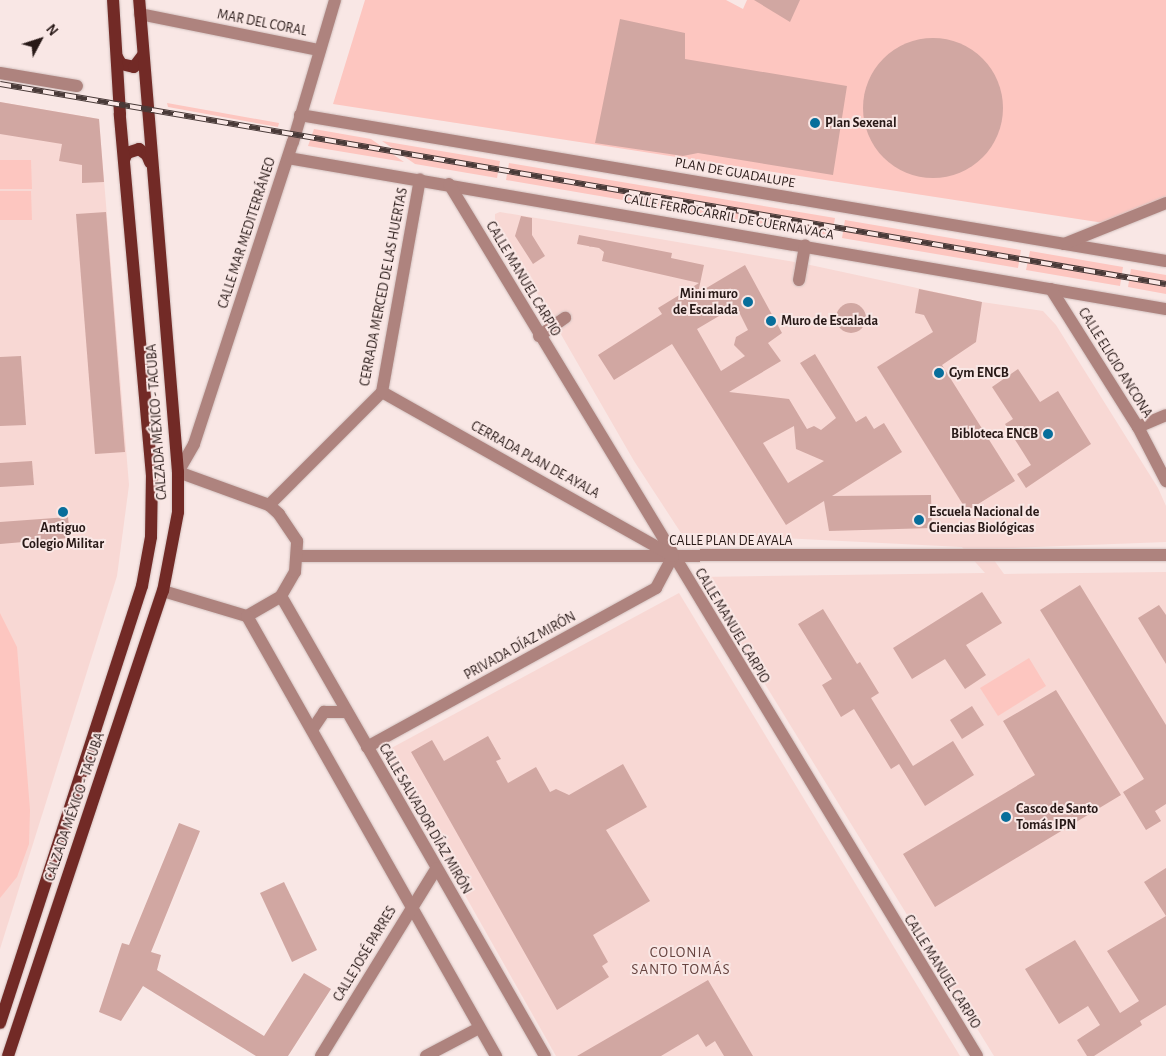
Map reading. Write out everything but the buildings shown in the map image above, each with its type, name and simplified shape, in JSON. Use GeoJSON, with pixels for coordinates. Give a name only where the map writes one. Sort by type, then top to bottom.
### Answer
{"type":"FeatureCollection","features":[{"type":"Feature","properties":{"kind":"main road","name":"CALZADA MÉXICO - TACUBA"},"geometry":{"type":"LineString","coordinates":[[0,1023],[142,586],[153,515],[152,476],[124,160],[113,0]]}},
{"type":"Feature","properties":{"kind":"main road","name":"CALZADA MÉXICO - TACUBA"},"geometry":{"type":"LineString","coordinates":[[8,1056],[163,591],[178,512],[178,472],[151,164],[139,0]]}},
{"type":"Feature","properties":{"kind":"main road"},"geometry":{"type":"LineString","coordinates":[[117,57],[121,64],[134,67],[143,55]]}},
{"type":"Feature","properties":{"kind":"main road"},"geometry":{"type":"LineString","coordinates":[[124,160],[127,153],[138,149],[147,155],[151,164]]}},
{"type":"Feature","properties":{"kind":"main road"},"geometry":{"type":"LineString","coordinates":[[142,586],[163,591]]}},
{"type":"Feature","properties":{"kind":"street","name":"CALLE MAR MEDITERRÁNEO"},"geometry":{"type":"LineString","coordinates":[[178,472],[194,444],[288,158],[335,0]]}},
{"type":"Feature","properties":{"kind":"street","name":"MAR DEL CORAL"},"geometry":{"type":"LineString","coordinates":[[140,14],[319,50]]}},
{"type":"Feature","properties":{"kind":"street"},"geometry":{"type":"LineString","coordinates":[[0,73],[77,86]]}},
{"type":"Feature","properties":{"kind":"street","name":"PLAN DE GUADALUPE"},"geometry":{"type":"LineString","coordinates":[[300,115],[1166,261]]}},
{"type":"Feature","properties":{"kind":"street","name":"CALLE FERROCARRIL DE CUERNAVACA"},"geometry":{"type":"LineString","coordinates":[[288,158],[420,179],[1166,308]]}},
{"type":"Feature","properties":{"kind":"street","name":"CERRADA MERCED DE LAS HUERTAS"},"geometry":{"type":"LineString","coordinates":[[269,505],[382,392],[420,179]]}},
{"type":"Feature","properties":{"kind":"street","name":"CALLE MANUEL CARPIO"},"geometry":{"type":"LineString","coordinates":[[449,184],[539,336],[977,1056]]}},
{"type":"Feature","properties":{"kind":"street"},"geometry":{"type":"LineString","coordinates":[[1063,244],[1166,202]]}},
{"type":"Feature","properties":{"kind":"street"},"geometry":{"type":"LineString","coordinates":[[799,280],[805,246]]}},
{"type":"Feature","properties":{"kind":"street","name":"CALLE ELIGIO ANCONA"},"geometry":{"type":"LineString","coordinates":[[1051,288],[1138,428],[1166,482]]}},
{"type":"Feature","properties":{"kind":"street"},"geometry":{"type":"LineString","coordinates":[[539,336],[566,318]]}},
{"type":"Feature","properties":{"kind":"street","name":"CERRADA PLAN DE AYALA"},"geometry":{"type":"LineString","coordinates":[[382,392],[673,556]]}},
{"type":"Feature","properties":{"kind":"street"},"geometry":{"type":"LineString","coordinates":[[1138,428],[1166,415]]}},
{"type":"Feature","properties":{"kind":"street"},"geometry":{"type":"LineString","coordinates":[[178,472],[269,505],[290,526],[297,541],[295,572],[280,596],[247,616]]}},
{"type":"Feature","properties":{"kind":"street","name":"CALLE PLAN DE AYALA"},"geometry":{"type":"LineString","coordinates":[[297,556],[1166,555]]}},
{"type":"Feature","properties":{"kind":"street","name":"PRIVADA DÍAZ MIRÓN"},"geometry":{"type":"LineString","coordinates":[[367,747],[656,588],[673,556]]}},
{"type":"Feature","properties":{"kind":"street"},"geometry":{"type":"LineString","coordinates":[[163,591],[247,616],[496,1056]]}},
{"type":"Feature","properties":{"kind":"street","name":"CALLE SALVADOR DÍAZ MIRÓN"},"geometry":{"type":"LineString","coordinates":[[280,596],[545,1056]]}},
{"type":"Feature","properties":{"kind":"street"},"geometry":{"type":"LineString","coordinates":[[312,730],[314,723],[324,712],[346,712]]}},
{"type":"Feature","properties":{"kind":"street","name":"CALLE JOSÉ PARRES"},"geometry":{"type":"LineString","coordinates":[[321,1056],[436,868]]}},
{"type":"Feature","properties":{"kind":"street"},"geometry":{"type":"LineString","coordinates":[[426,1056],[479,1028]]}},
{"type":"Feature","properties":{"kind":"shaded area","name":"Plan Sexenal"},"geometry":{"type":"Polygon","coordinates":[[[365,0],[726,0],[743,9],[747,0],[1166,0],[1166,200],[1117,225],[333,104],[365,0]]]}},
{"type":"Feature","properties":{"kind":"shaded area","name":"Antiguo Colegio Militar"},"geometry":{"type":"Polygon","coordinates":[[[0,102],[99,119],[129,485],[117,576],[0,949],[0,102]]]}},
{"type":"Feature","properties":{"kind":"shaded area"},"geometry":{"type":"Polygon","coordinates":[[[167,103],[279,123],[278,127],[168,107],[167,103]]]}},
{"type":"Feature","properties":{"kind":"shaded area"},"geometry":{"type":"Polygon","coordinates":[[[314,129],[371,139],[404,162],[308,146],[314,129]]]}},
{"type":"Feature","properties":{"kind":"shaded area"},"geometry":{"type":"Polygon","coordinates":[[[382,141],[500,161],[497,178],[415,164],[382,141]]]}},
{"type":"Feature","properties":{"kind":"shaded area"},"geometry":{"type":"Polygon","coordinates":[[[0,160],[31,160],[32,189],[0,189],[0,160]]]}},
{"type":"Feature","properties":{"kind":"shaded area"},"geometry":{"type":"Polygon","coordinates":[[[509,163],[835,218],[832,236],[506,180],[509,163]]]}},
{"type":"Feature","properties":{"kind":"shaded area"},"geometry":{"type":"Polygon","coordinates":[[[0,191],[31,191],[32,220],[0,220],[0,191]]]}},
{"type":"Feature","properties":{"kind":"shaded area"},"geometry":{"type":"Polygon","coordinates":[[[500,212],[801,263],[982,302],[1043,311],[1056,325],[1158,488],[1166,506],[1166,542],[986,549],[1004,574],[1166,572],[1166,1056],[994,1056],[699,577],[985,573],[962,547],[681,533],[634,461],[495,220],[495,214],[500,212]]]}},
{"type":"Feature","properties":{"kind":"shaded area"},"geometry":{"type":"Polygon","coordinates":[[[845,220],[1021,250],[1018,268],[842,238],[845,220]]]}},
{"type":"Feature","properties":{"kind":"shaded area"},"geometry":{"type":"Polygon","coordinates":[[[1030,251],[1123,267],[1120,286],[1026,270],[1030,251]]]}},
{"type":"Feature","properties":{"kind":"shaded area"},"geometry":{"type":"Polygon","coordinates":[[[1131,269],[1166,275],[1166,294],[1128,287],[1131,269]]]}},
{"type":"Feature","properties":{"kind":"shaded area"},"geometry":{"type":"Polygon","coordinates":[[[679,593],[960,1056],[556,1056],[384,752],[679,593]]]}},
{"type":"Feature","properties":{"kind":"shaded area"},"geometry":{"type":"Polygon","coordinates":[[[0,613],[17,647],[30,810],[29,844],[17,877],[0,898],[0,613]]]}},
{"type":"Feature","properties":{"kind":"shaded area"},"geometry":{"type":"Polygon","coordinates":[[[1029,658],[1046,686],[998,716],[980,688],[1029,658]]]}},
{"type":"Feature","properties":{"kind":"railway"},"geometry":{"type":"LineString","coordinates":[[0,84],[1166,284]]}},
{"type":"Feature","properties":{"kind":"place","name":"Plan Sexenal"},"geometry":{"type":"Point","coordinates":[815,123]}},
{"type":"Feature","properties":{"kind":"place","name":"Mini muro de Escalada"},"geometry":{"type":"Point","coordinates":[748,302]}},
{"type":"Feature","properties":{"kind":"place","name":"Muro de Escalada"},"geometry":{"type":"Point","coordinates":[771,321]}},
{"type":"Feature","properties":{"kind":"place","name":"Gym ENCB"},"geometry":{"type":"Point","coordinates":[939,373]}},
{"type":"Feature","properties":{"kind":"place","name":"Bibloteca ENCB"},"geometry":{"type":"Point","coordinates":[1048,434]}},
{"type":"Feature","properties":{"kind":"place","name":"Antiguo Colegio Militar"},"geometry":{"type":"Point","coordinates":[63,512]}},
{"type":"Feature","properties":{"kind":"place","name":"Escuela Nacional de Ciencias Biológicas"},"geometry":{"type":"Point","coordinates":[919,520]}},
{"type":"Feature","properties":{"kind":"place","name":"Casco de Santo Tomás IPN"},"geometry":{"type":"Point","coordinates":[1006,817]}},
{"type":"Feature","properties":{"kind":"district","name":"COLONIA SANTO TOMÁS"},"geometry":{"type":"Point","coordinates":[681,960]}}]}
